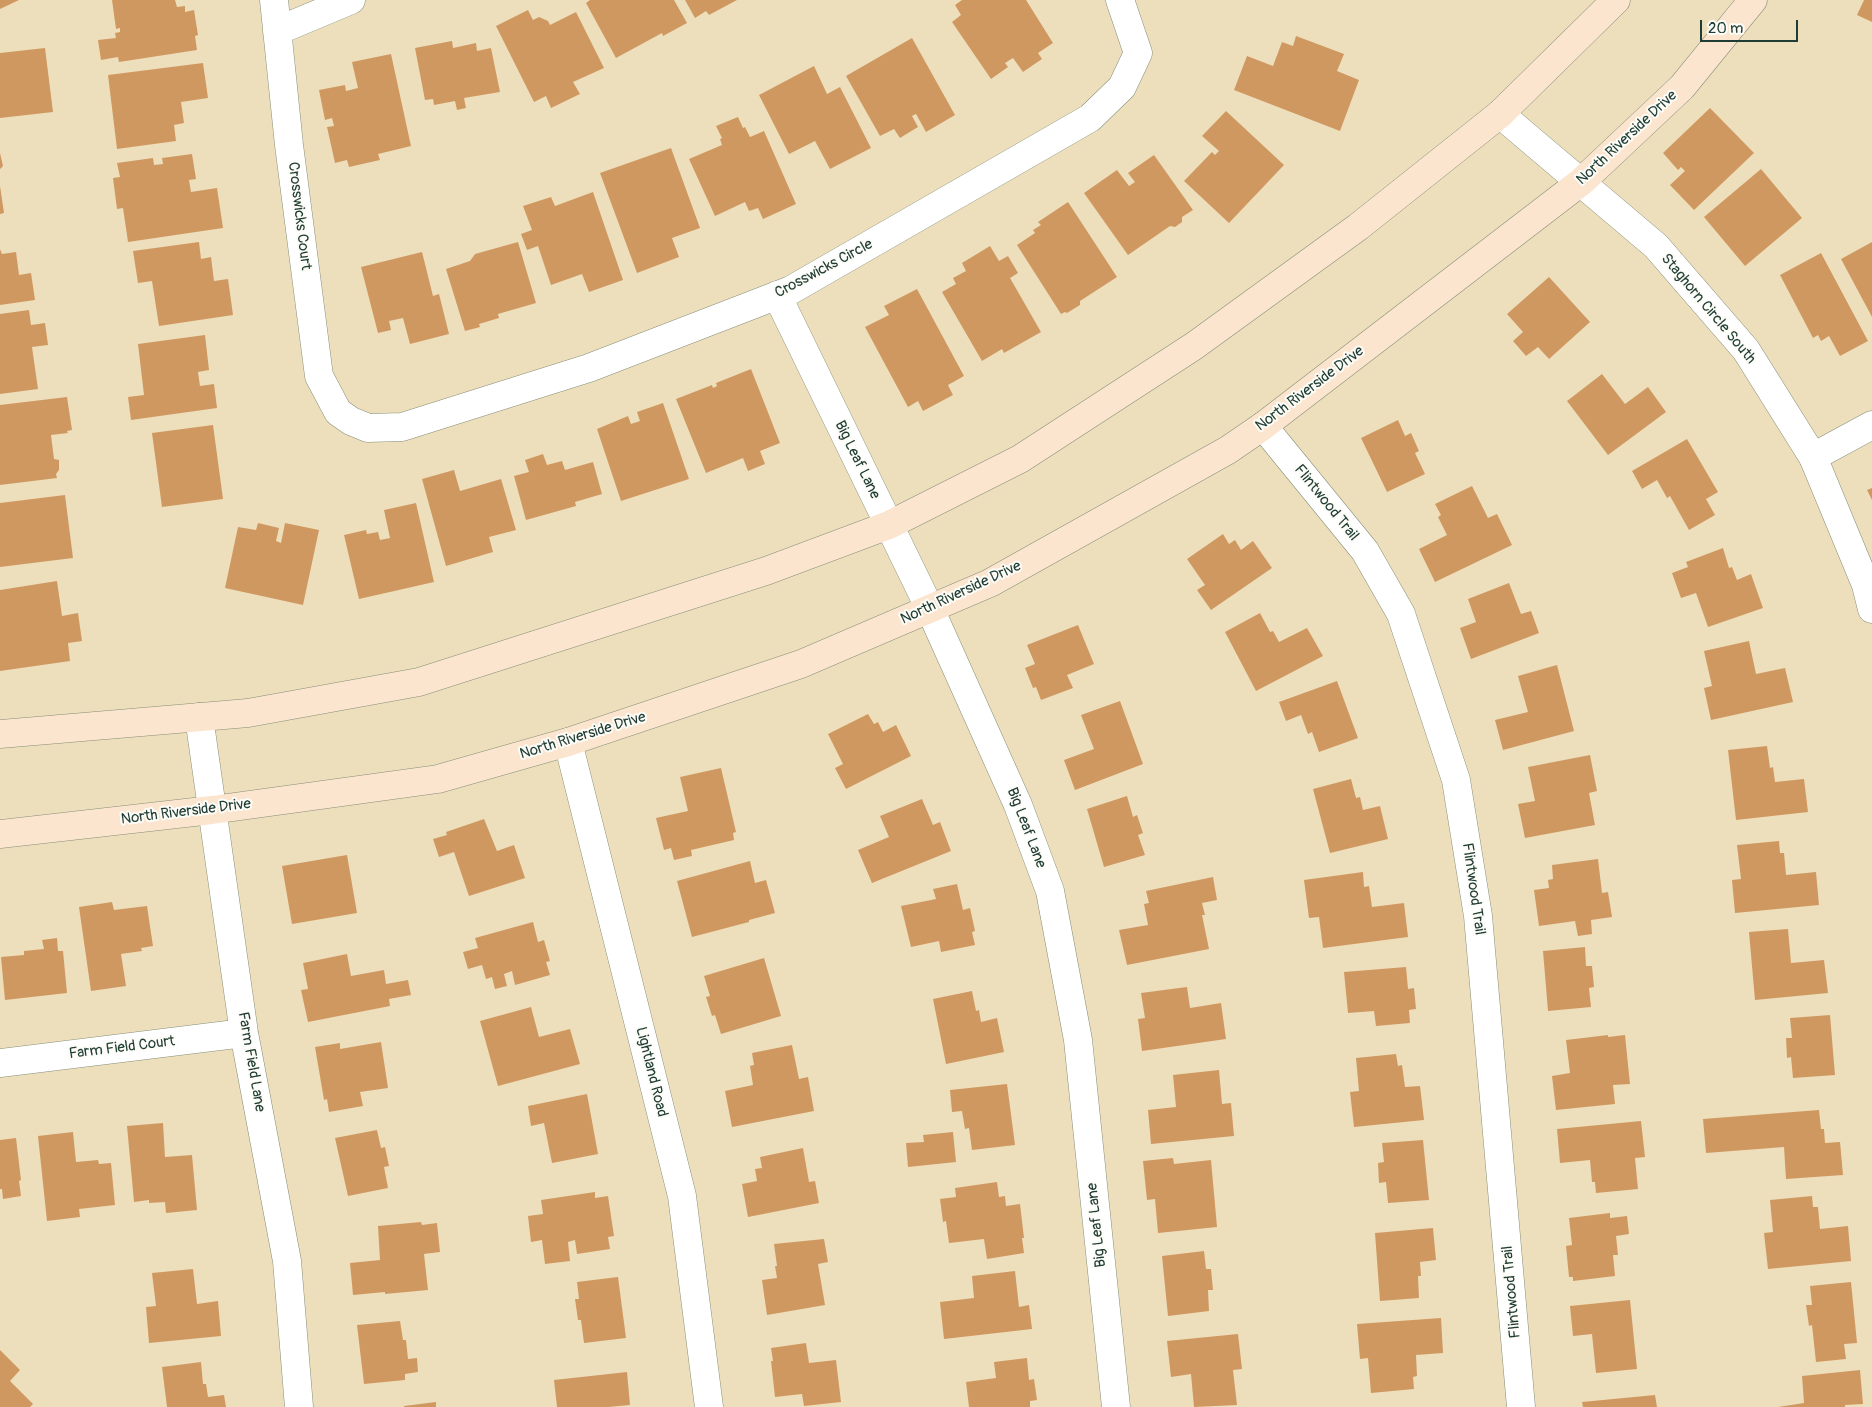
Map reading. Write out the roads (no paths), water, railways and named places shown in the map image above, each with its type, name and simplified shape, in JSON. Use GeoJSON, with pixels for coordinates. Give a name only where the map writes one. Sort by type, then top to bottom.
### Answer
{"type":"FeatureCollection","features":[{"type":"Feature","properties":{"kind":"main road"},"geometry":{"type":"LineString","coordinates":[[0,734],[248,713],[419,682],[766,571],[889,525],[1020,459],[1194,346],[1358,227],[1500,114],[1616,0]]}},
{"type":"Feature","properties":{"kind":"main road","name":"North Riverside Drive"},"geometry":{"type":"LineString","coordinates":[[0,834],[212,810],[438,779],[568,742],[801,664],[990,583],[1228,450],[1263,426],[1581,182],[1682,87],[1753,0]]}},
{"type":"Feature","properties":{"kind":"street","name":"Crosswicks Court"},"geometry":{"type":"LineString","coordinates":[[274,0],[289,144],[320,376],[338,412],[351,421]]}},
{"type":"Feature","properties":{"kind":"street"},"geometry":{"type":"LineString","coordinates":[[277,31],[351,0]]}},
{"type":"Feature","properties":{"kind":"street","name":"Crosswicks Circle"},"geometry":{"type":"LineString","coordinates":[[351,421],[368,428],[402,427],[589,368],[791,290],[1090,118],[1122,87],[1138,53],[1120,0]]}},
{"type":"Feature","properties":{"kind":"street","name":"Staghorn Circle South"},"geometry":{"type":"LineString","coordinates":[[1500,114],[1656,246],[1746,350],[1813,457],[1866,585],[1872,609]]}},
{"type":"Feature","properties":{"kind":"street","name":"Big Leaf Lane"},"geometry":{"type":"LineString","coordinates":[[777,295],[930,609],[1018,804],[1050,891],[1078,1040],[1116,1407]]}},
{"type":"Feature","properties":{"kind":"street"},"geometry":{"type":"LineString","coordinates":[[1813,457],[1872,425]]}},
{"type":"Feature","properties":{"kind":"street","name":"Flintwood Trail"},"geometry":{"type":"LineString","coordinates":[[1263,426],[1365,551],[1401,614],[1456,780],[1478,916],[1521,1407]]}},
{"type":"Feature","properties":{"kind":"street","name":"Farm Field Lane"},"geometry":{"type":"LineString","coordinates":[[199,717],[244,1033],[287,1261],[299,1407]]}},
{"type":"Feature","properties":{"kind":"street","name":"Lightland Road"},"geometry":{"type":"LineString","coordinates":[[568,742],[682,1196],[709,1407]]}},
{"type":"Feature","properties":{"kind":"street","name":"Farm Field Court"},"geometry":{"type":"LineString","coordinates":[[0,1063],[244,1033]]}}]}
